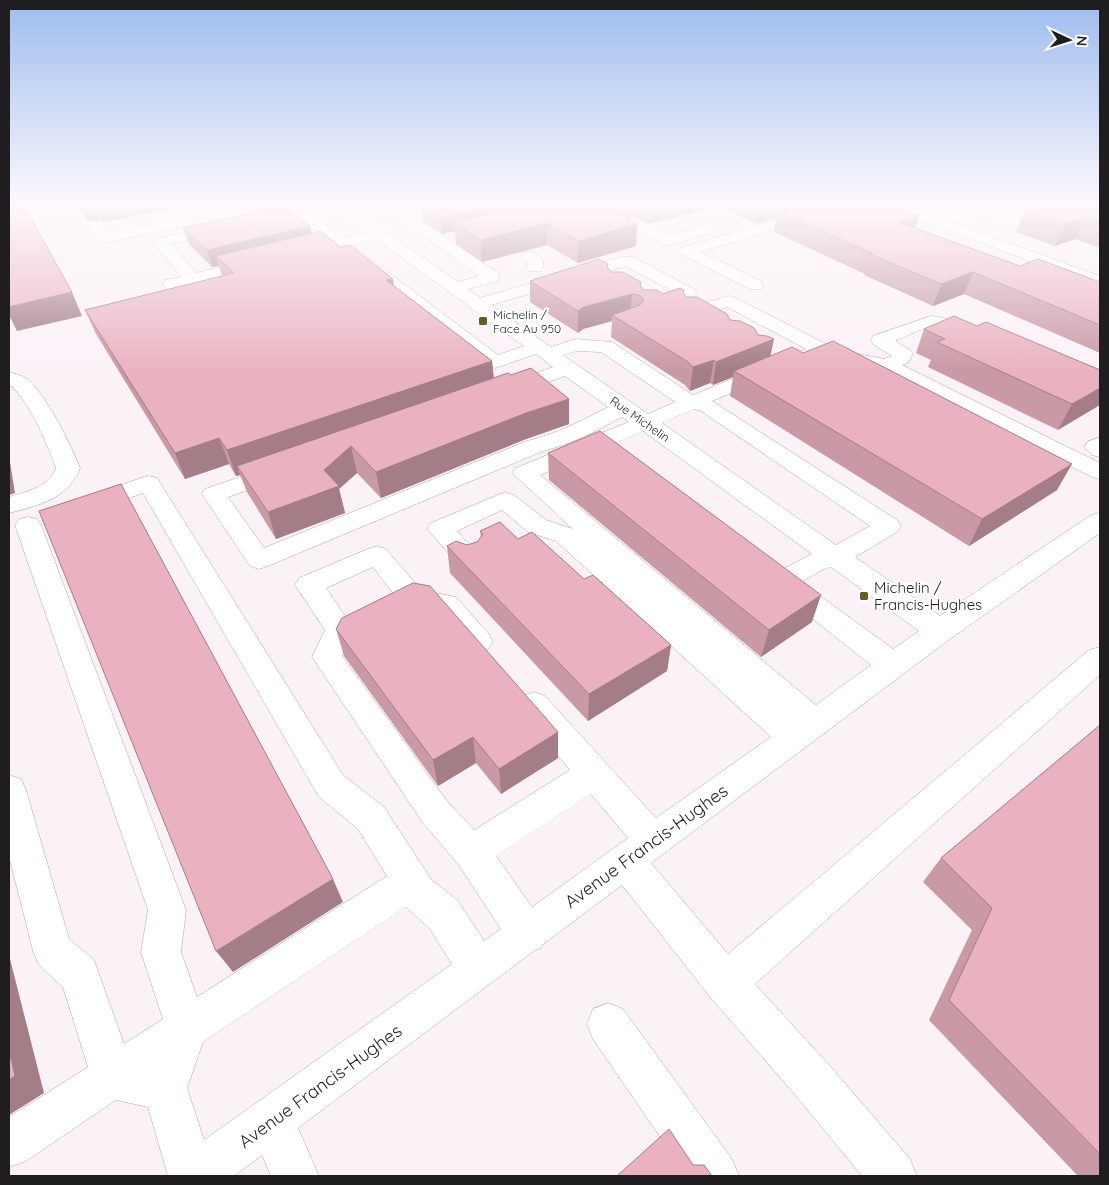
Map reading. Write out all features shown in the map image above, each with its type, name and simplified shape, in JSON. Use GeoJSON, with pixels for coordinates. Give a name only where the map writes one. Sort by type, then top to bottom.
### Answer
{"type":"FeatureCollection","features":[{"type":"Feature","properties":{"kind":"street"},"geometry":{"type":"LineString","coordinates":[[177,261],[192,279]]}},
{"type":"Feature","properties":{"kind":"street"},"geometry":{"type":"LineString","coordinates":[[187,303],[171,284],[265,261]]}},
{"type":"Feature","properties":{"kind":"street"},"geometry":{"type":"LineString","coordinates":[[365,261],[495,362],[575,345],[605,346],[679,396],[708,407],[888,526],[835,557],[774,576],[894,666]]}},
{"type":"Feature","properties":{"kind":"street"},"geometry":{"type":"LineString","coordinates":[[375,268],[403,261]]}},
{"type":"Feature","properties":{"kind":"street","name":"Rue Michelin"},"geometry":{"type":"LineString","coordinates":[[416,261],[940,631]]}},
{"type":"Feature","properties":{"kind":"street"},"geometry":{"type":"LineString","coordinates":[[483,261],[503,271]]}},
{"type":"Feature","properties":{"kind":"street"},"geometry":{"type":"LineString","coordinates":[[477,304],[622,261]]}},
{"type":"Feature","properties":{"kind":"street"},"geometry":{"type":"LineString","coordinates":[[628,261],[688,293],[649,306]]}},
{"type":"Feature","properties":{"kind":"street"},"geometry":{"type":"LineString","coordinates":[[708,261],[755,285]]}},
{"type":"Feature","properties":{"kind":"street"},"geometry":{"type":"LineString","coordinates":[[1043,261],[1100,282]]}},
{"type":"Feature","properties":{"kind":"street"},"geometry":{"type":"LineString","coordinates":[[455,288],[503,271],[538,263]]}},
{"type":"Feature","properties":{"kind":"street"},"geometry":{"type":"LineString","coordinates":[[1069,271],[1047,279],[1074,290]]}},
{"type":"Feature","properties":{"kind":"street"},"geometry":{"type":"LineString","coordinates":[[635,281],[653,275]]}},
{"type":"Feature","properties":{"kind":"street"},"geometry":{"type":"LineString","coordinates":[[692,313],[728,301],[830,354],[886,365],[1100,472]]}},
{"type":"Feature","properties":{"kind":"street"},"geometry":{"type":"LineString","coordinates":[[886,365],[901,359],[903,354],[880,340],[928,322],[948,324],[996,345]]}},
{"type":"Feature","properties":{"kind":"street"},"geometry":{"type":"LineString","coordinates":[[752,330],[771,323]]}},
{"type":"Feature","properties":{"kind":"street"},"geometry":{"type":"LineString","coordinates":[[575,345],[591,335],[607,330]]}},
{"type":"Feature","properties":{"kind":"street"},"geometry":{"type":"LineString","coordinates":[[779,344],[798,337]]}},
{"type":"Feature","properties":{"kind":"street"},"geometry":{"type":"LineString","coordinates":[[804,731],[524,474],[821,349]]}},
{"type":"Feature","properties":{"kind":"street"},"geometry":{"type":"LineString","coordinates":[[484,398],[568,368]]}},
{"type":"Feature","properties":{"kind":"street"},"geometry":{"type":"LineString","coordinates":[[9,378],[18,382],[24,388],[44,419],[68,468],[66,475],[54,486],[42,493],[15,520]]}},
{"type":"Feature","properties":{"kind":"street"},"geometry":{"type":"LineString","coordinates":[[298,464],[214,494],[259,560],[535,446],[555,441],[589,426],[624,407]]}},
{"type":"Feature","properties":{"kind":"street"},"geometry":{"type":"LineString","coordinates":[[597,443],[635,472]]}},
{"type":"Feature","properties":{"kind":"street"},"geometry":{"type":"LineString","coordinates":[[1100,444],[1095,447],[1100,450]]}},
{"type":"Feature","properties":{"kind":"street"},"geometry":{"type":"LineString","coordinates":[[15,520],[148,483],[331,786],[371,818],[418,892],[444,915],[479,969]]}},
{"type":"Feature","properties":{"kind":"street"},"geometry":{"type":"LineString","coordinates":[[470,561],[440,529],[505,500],[537,526],[564,535],[804,731]]}},
{"type":"Feature","properties":{"kind":"street"},"geometry":{"type":"LineString","coordinates":[[15,520],[167,910],[161,952],[187,1028],[165,1088],[194,1176]]}},
{"type":"Feature","properties":{"kind":"street","name":"Avenue Francis-Hughes"},"geometry":{"type":"LineString","coordinates":[[194,1176],[271,1122],[940,631],[1095,530]]}},
{"type":"Feature","properties":{"kind":"street"},"geometry":{"type":"LineString","coordinates":[[527,934],[471,852],[435,812],[326,657],[340,629],[309,585],[377,555],[412,598],[446,604],[594,773],[639,852],[726,982],[893,1176]]}},
{"type":"Feature","properties":{"kind":"street"},"geometry":{"type":"LineString","coordinates":[[726,982],[1100,658]]}},
{"type":"Feature","properties":{"kind":"street"},"geometry":{"type":"LineString","coordinates":[[471,852],[594,773]]}},
{"type":"Feature","properties":{"kind":"street"},"geometry":{"type":"LineString","coordinates":[[9,790],[53,951],[80,974],[113,1076]]}},
{"type":"Feature","properties":{"kind":"street"},"geometry":{"type":"LineString","coordinates":[[9,1144],[411,882]]}},
{"type":"Feature","properties":{"kind":"street"},"geometry":{"type":"LineString","coordinates":[[608,1024],[715,1176]]}},
{"type":"Feature","properties":{"kind":"street"},"geometry":{"type":"LineString","coordinates":[[113,1076],[165,1088]]}},
{"type":"Feature","properties":{"kind":"street"},"geometry":{"type":"LineString","coordinates":[[271,1122],[295,1176]]}},
{"type":"Feature","properties":{"kind":"building"},"geometry":{"type":"Polygon","coordinates":[[[9,261],[55,261],[72,292],[9,307],[9,261]]]}},
{"type":"Feature","properties":{"kind":"building"},"geometry":{"type":"Polygon","coordinates":[[[222,261],[371,261],[393,279],[386,280],[492,361],[227,450],[219,438],[175,453],[85,310],[234,273],[222,261]]]}},
{"type":"Feature","properties":{"kind":"building"},"geometry":{"type":"Polygon","coordinates":[[[592,261],[603,261],[608,264],[607,267],[611,272],[622,272],[641,282],[640,286],[644,290],[657,290],[663,294],[680,288],[684,290],[683,293],[687,297],[697,297],[727,314],[730,320],[740,321],[754,328],[758,335],[774,339],[716,362],[714,360],[693,367],[688,362],[612,315],[640,305],[644,300],[639,295],[632,294],[584,307],[578,311],[530,281],[592,261]]]}},
{"type":"Feature","properties":{"kind":"building"},"geometry":{"type":"Polygon","coordinates":[[[887,261],[1007,261],[1020,266],[1032,261],[1044,261],[1100,282],[1100,325],[973,272],[941,284],[887,261]]]}},
{"type":"Feature","properties":{"kind":"building"},"geometry":{"type":"Polygon","coordinates":[[[954,316],[977,326],[986,322],[1100,370],[1100,388],[1072,404],[937,342],[945,339],[924,329],[954,316]]]}},
{"type":"Feature","properties":{"kind":"building"},"geometry":{"type":"Polygon","coordinates":[[[833,341],[1072,464],[982,519],[734,371],[792,347],[803,353],[833,341]]]}},
{"type":"Feature","properties":{"kind":"building"},"geometry":{"type":"Polygon","coordinates":[[[531,368],[569,399],[526,413],[376,472],[351,446],[324,470],[339,486],[268,512],[237,466],[508,373],[511,375],[531,368]]]}},
{"type":"Feature","properties":{"kind":"building"},"geometry":{"type":"Polygon","coordinates":[[[600,431],[821,595],[769,630],[548,453],[600,431]]]}},
{"type":"Feature","properties":{"kind":"building"},"geometry":{"type":"Polygon","coordinates":[[[121,484],[333,879],[216,951],[39,511],[121,484]]]}},
{"type":"Feature","properties":{"kind":"building"},"geometry":{"type":"Polygon","coordinates":[[[500,522],[518,539],[532,532],[584,579],[593,575],[671,645],[589,694],[447,546],[456,541],[467,545],[477,542],[483,534],[480,531],[500,522]]]}},
{"type":"Feature","properties":{"kind":"building"},"geometry":{"type":"Polygon","coordinates":[[[413,583],[430,586],[558,732],[499,769],[473,737],[433,760],[336,629],[342,618],[413,583]]]}},
{"type":"Feature","properties":{"kind":"building"},"geometry":{"type":"Polygon","coordinates":[[[1100,725],[1100,1154],[949,1000],[992,908],[941,858],[1100,725]]]}},
{"type":"Feature","properties":{"kind":"building"},"geometry":{"type":"Polygon","coordinates":[[[9,1050],[15,1076],[9,1080],[9,1050]]]}},
{"type":"Feature","properties":{"kind":"building"},"geometry":{"type":"Polygon","coordinates":[[[669,1129],[693,1165],[704,1165],[712,1176],[617,1176],[669,1129]]]}},
{"type":"Feature","properties":{"kind":"place","name":"Michelin / Face Au 950"},"geometry":{"type":"Point","coordinates":[483,321]}},
{"type":"Feature","properties":{"kind":"place","name":"Michelin / Francis-Hughes"},"geometry":{"type":"Point","coordinates":[864,596]}}]}
